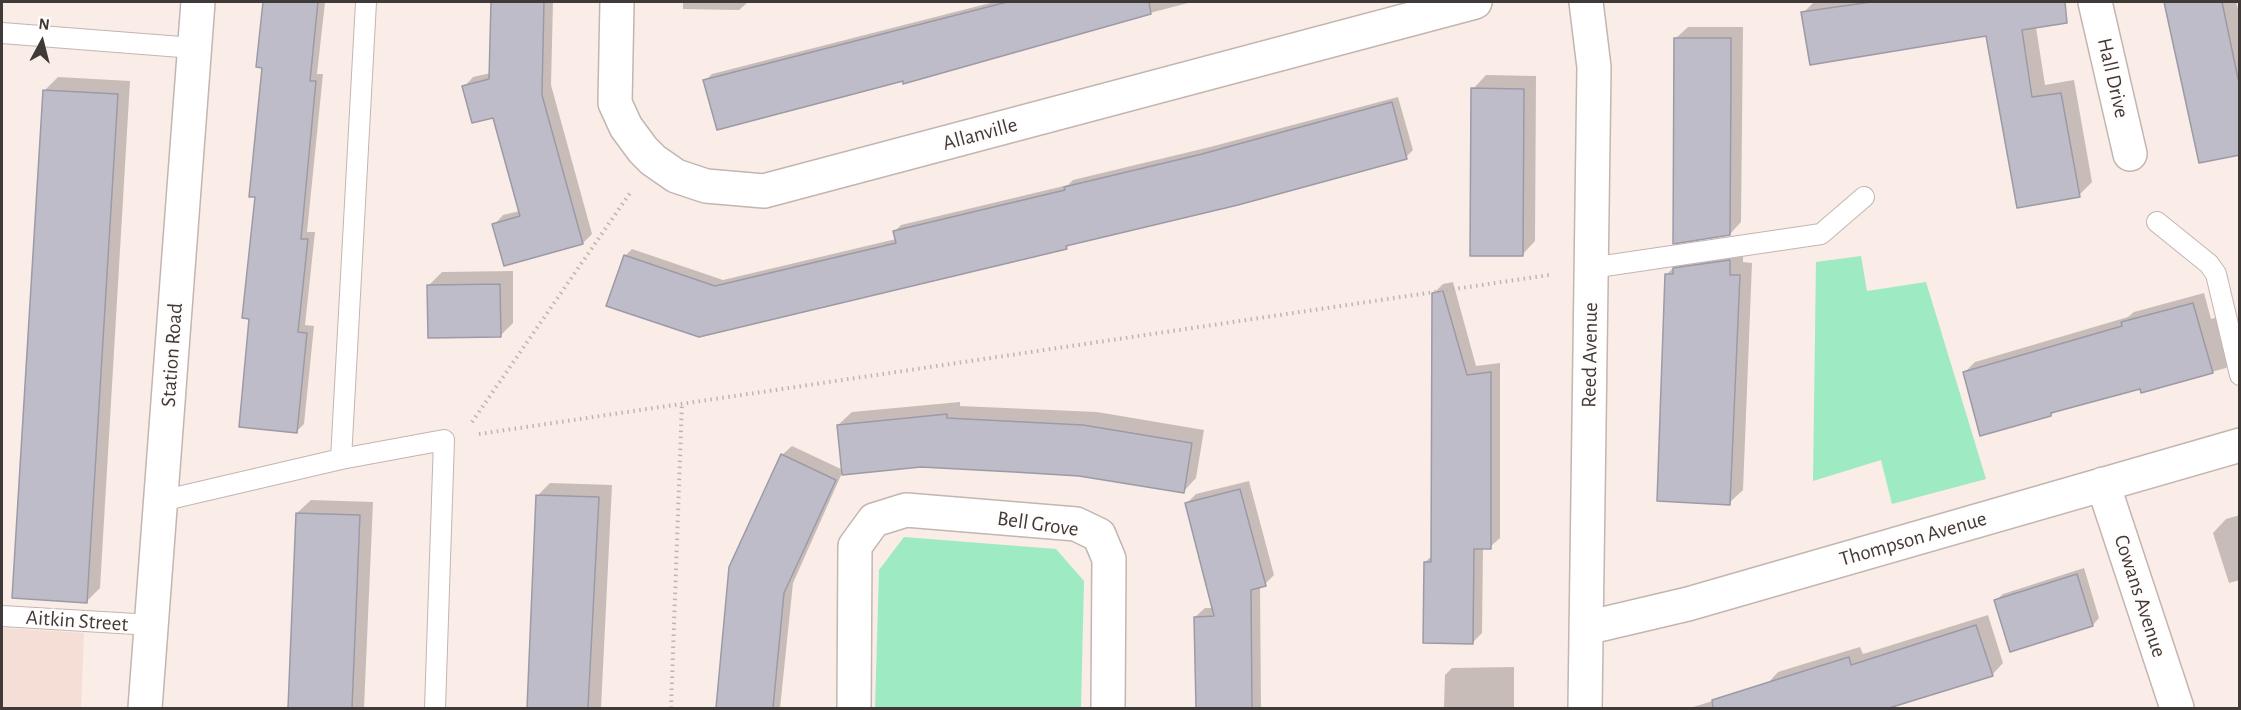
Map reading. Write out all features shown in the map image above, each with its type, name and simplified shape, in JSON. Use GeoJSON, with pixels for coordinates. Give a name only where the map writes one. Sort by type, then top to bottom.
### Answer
{"type":"FeatureCollection","features":[{"type":"Feature","properties":{"kind":"street","name":"Station Road"},"geometry":{"type":"LineString","coordinates":[[145,708],[198,2]]}},
{"type":"Feature","properties":{"kind":"street","name":"Allanville"},"geometry":{"type":"LineString","coordinates":[[617,2],[615,103],[626,127],[652,160],[676,176],[706,186],[764,191],[1475,2]]}},
{"type":"Feature","properties":{"kind":"street","name":"Reed Avenue"},"geometry":{"type":"LineString","coordinates":[[1585,708],[1594,68],[1586,2]]}},
{"type":"Feature","properties":{"kind":"street","name":"Hall Drive"},"geometry":{"type":"LineString","coordinates":[[2095,2],[2130,154]]}},
{"type":"Feature","properties":{"kind":"street","name":"Thompson Avenue"},"geometry":{"type":"LineString","coordinates":[[1586,628],[1688,604],[2240,445]]}},
{"type":"Feature","properties":{"kind":"street","name":"Cowans Avenue"},"geometry":{"type":"LineString","coordinates":[[2103,484],[2177,708]]}},
{"type":"Feature","properties":{"kind":"street","name":"Bell Grove"},"geometry":{"type":"LineString","coordinates":[[854,708],[855,546],[874,520],[906,510],[1076,525],[1100,536],[1109,559],[1108,708]]}},
{"type":"Feature","properties":{"kind":"lane"},"geometry":{"type":"LineString","coordinates":[[341,459],[366,2]]}},
{"type":"Feature","properties":{"kind":"lane"},"geometry":{"type":"LineString","coordinates":[[2,33],[194,48]]}},
{"type":"Feature","properties":{"kind":"lane"},"geometry":{"type":"LineString","coordinates":[[1591,268],[1821,234],[1864,197]]}},
{"type":"Feature","properties":{"kind":"lane"},"geometry":{"type":"LineString","coordinates":[[2157,222],[2209,264],[2216,274],[2240,375]]}},
{"type":"Feature","properties":{"kind":"lane"},"geometry":{"type":"LineString","coordinates":[[161,501],[341,459],[453,438],[435,708]]}},
{"type":"Feature","properties":{"kind":"lane","name":"Aitkin Street"},"geometry":{"type":"LineString","coordinates":[[2,616],[152,625]]}},
{"type":"Feature","properties":{"kind":"path"},"geometry":{"type":"LineString","coordinates":[[453,438],[652,160]]}},
{"type":"Feature","properties":{"kind":"path"},"geometry":{"type":"LineString","coordinates":[[453,438],[1591,268]]}},
{"type":"Feature","properties":{"kind":"path"},"geometry":{"type":"LineString","coordinates":[[671,708],[682,403]]}},
{"type":"Feature","properties":{"kind":"shaded area"},"geometry":{"type":"Polygon","coordinates":[[[2,628],[84,633],[81,708],[2,708],[2,628]]]}},
{"type":"Feature","properties":{"kind":"green space"},"geometry":{"type":"Polygon","coordinates":[[[1861,256],[1867,291],[1926,282],[1986,479],[1892,504],[1881,460],[1813,481],[1816,262],[1861,256]]]}},
{"type":"Feature","properties":{"kind":"green space"},"geometry":{"type":"Polygon","coordinates":[[[904,537],[1056,549],[1084,581],[1081,708],[875,708],[879,570],[904,537]]]}},
{"type":"Feature","properties":{"kind":"building"},"geometry":{"type":"Polygon","coordinates":[[[263,2],[318,2],[310,81],[316,81],[301,239],[308,239],[298,332],[307,333],[297,433],[239,427],[249,319],[242,318],[255,197],[249,197],[262,68],[256,67],[263,2]]]}},
{"type":"Feature","properties":{"kind":"building"},"geometry":{"type":"Polygon","coordinates":[[[491,2],[544,2],[542,95],[583,244],[504,266],[492,224],[520,216],[493,118],[472,123],[462,86],[489,79],[491,2]]]}},
{"type":"Feature","properties":{"kind":"building"},"geometry":{"type":"Polygon","coordinates":[[[1007,2],[1149,2],[1151,14],[903,84],[903,81],[717,130],[703,80],[1007,2]]]}},
{"type":"Feature","properties":{"kind":"building"},"geometry":{"type":"Polygon","coordinates":[[[1871,2],[2065,2],[2067,23],[2022,30],[2032,97],[2061,93],[2080,197],[2017,208],[1986,36],[1810,65],[1801,12],[1871,2]]]}},
{"type":"Feature","properties":{"kind":"building"},"geometry":{"type":"Polygon","coordinates":[[[2164,2],[2222,2],[2240,88],[2240,155],[2199,163],[2164,2]]]}},
{"type":"Feature","properties":{"kind":"building"},"geometry":{"type":"Polygon","coordinates":[[[1674,38],[1731,38],[1731,84],[1730,235],[1673,244],[1674,38]]]}},
{"type":"Feature","properties":{"kind":"building"},"geometry":{"type":"Polygon","coordinates":[[[1471,88],[1524,89],[1523,256],[1470,256],[1471,88]]]}},
{"type":"Feature","properties":{"kind":"building"},"geometry":{"type":"Polygon","coordinates":[[[43,90],[118,94],[87,603],[12,598],[43,90]]]}},
{"type":"Feature","properties":{"kind":"building"},"geometry":{"type":"Polygon","coordinates":[[[1392,102],[1407,159],[1238,205],[1066,246],[1067,249],[699,337],[606,306],[624,255],[715,286],[896,243],[893,231],[1065,190],[1064,187],[1202,154],[1392,102]]]}},
{"type":"Feature","properties":{"kind":"building"},"geometry":{"type":"Polygon","coordinates":[[[1730,260],[1730,275],[1740,275],[1730,505],[1657,501],[1665,274],[1673,274],[1673,268],[1730,260]]]}},
{"type":"Feature","properties":{"kind":"building"},"geometry":{"type":"Polygon","coordinates":[[[500,284],[501,337],[428,338],[427,285],[500,284]]]}},
{"type":"Feature","properties":{"kind":"building"},"geometry":{"type":"Polygon","coordinates":[[[1443,291],[1467,375],[1491,372],[1491,549],[1474,549],[1473,644],[1423,643],[1424,562],[1431,562],[1432,293],[1443,291]]]}},
{"type":"Feature","properties":{"kind":"building"},"geometry":{"type":"Polygon","coordinates":[[[2193,303],[2213,373],[2141,393],[2140,389],[2051,413],[2051,416],[1980,436],[1963,372],[2122,326],[2121,322],[2193,303]]]}},
{"type":"Feature","properties":{"kind":"building"},"geometry":{"type":"Polygon","coordinates":[[[947,414],[947,418],[1083,425],[1192,443],[1184,493],[1079,476],[921,467],[842,475],[837,425],[947,414]]]}},
{"type":"Feature","properties":{"kind":"building"},"geometry":{"type":"Polygon","coordinates":[[[781,454],[836,480],[784,593],[773,708],[716,708],[729,567],[781,454]]]}},
{"type":"Feature","properties":{"kind":"building"},"geometry":{"type":"Polygon","coordinates":[[[1240,489],[1266,586],[1251,590],[1252,708],[1196,708],[1194,617],[1214,616],[1185,503],[1240,489]]]}},
{"type":"Feature","properties":{"kind":"building"},"geometry":{"type":"Polygon","coordinates":[[[536,495],[599,497],[588,708],[527,708],[536,495]]]}},
{"type":"Feature","properties":{"kind":"building"},"geometry":{"type":"Polygon","coordinates":[[[296,513],[360,515],[352,708],[288,708],[296,513]]]}},
{"type":"Feature","properties":{"kind":"building"},"geometry":{"type":"Polygon","coordinates":[[[2077,574],[2093,626],[2010,652],[1994,600],[2077,574]]]}},
{"type":"Feature","properties":{"kind":"building"},"geometry":{"type":"Polygon","coordinates":[[[1976,625],[1993,676],[1889,708],[1713,708],[1712,700],[1807,670],[1849,657],[1851,665],[1976,625]]]}}]}
